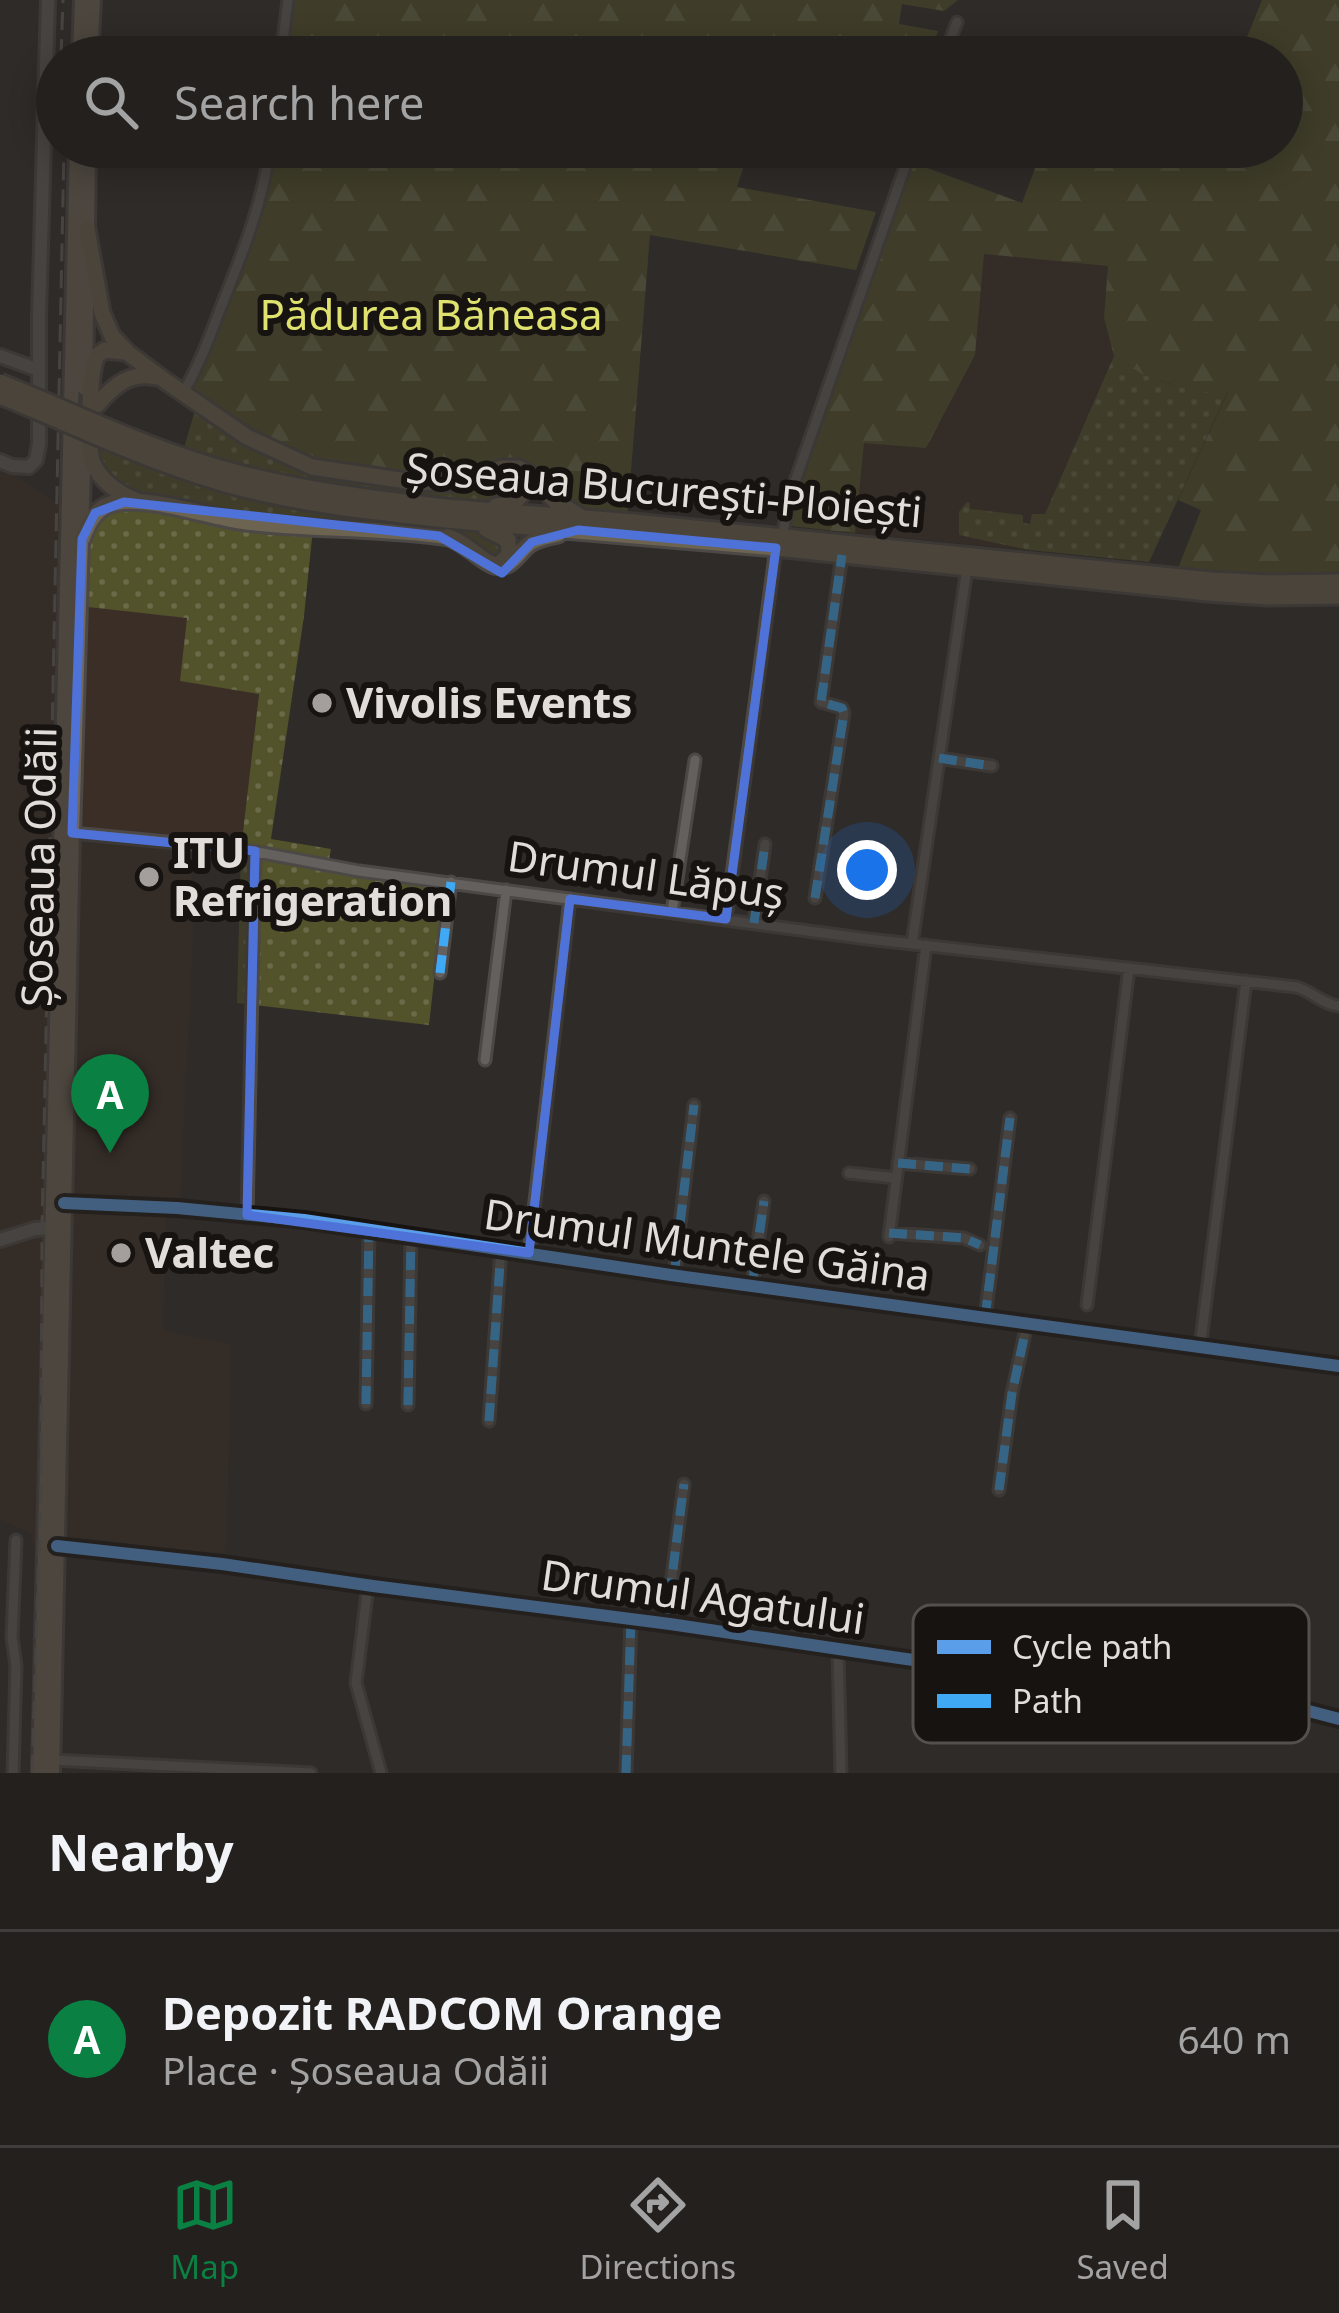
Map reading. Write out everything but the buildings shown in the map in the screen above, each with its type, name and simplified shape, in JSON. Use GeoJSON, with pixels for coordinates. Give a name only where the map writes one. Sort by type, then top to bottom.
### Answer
{"type":"FeatureCollection","features":[{"type":"Feature","properties":{"kind":"highway"},"geometry":{"type":"LineString","coordinates":[[82,539],[100,509],[116,502],[142,503],[243,521],[448,537],[502,567],[537,539],[581,524],[523,470],[512,466],[472,481],[445,484],[326,471],[287,458],[248,437],[125,352],[112,336],[104,322],[87,229]]}},
{"type":"Feature","properties":{"kind":"highway"},"geometry":{"type":"LineString","coordinates":[[78,347],[94,399],[91,458],[108,484],[142,503]]}},
{"type":"Feature","properties":{"kind":"highway"},"geometry":{"type":"LineString","coordinates":[[125,352],[109,349],[94,364],[94,447],[102,468],[121,487],[160,505]]}},
{"type":"Feature","properties":{"kind":"highway"},"geometry":{"type":"LineString","coordinates":[[125,352],[102,358],[100,371],[108,379],[147,375],[164,380]]}},
{"type":"Feature","properties":{"kind":"highway"},"geometry":{"type":"LineString","coordinates":[[94,399],[128,379]]}},
{"type":"Feature","properties":{"kind":"highway","name":"Șoseaua București-Ploiești"},"geometry":{"type":"LineString","coordinates":[[0,382],[231,471],[446,513]]}},
{"type":"Feature","properties":{"kind":"highway","name":"Șoseaua București-Ploiești"},"geometry":{"type":"LineString","coordinates":[[0,396],[226,484],[347,509],[581,524],[1211,580],[1339,582]]}},
{"type":"Feature","properties":{"kind":"highway"},"geometry":{"type":"LineString","coordinates":[[466,515],[520,498],[521,479],[502,468]]}},
{"type":"Feature","properties":{"kind":"highway"},"geometry":{"type":"LineString","coordinates":[[466,515],[508,540],[508,555],[495,565]]}},
{"type":"Feature","properties":{"kind":"highway","name":"Șoseaua București-Ploiești"},"geometry":{"type":"LineString","coordinates":[[779,542],[842,555],[1228,594],[1339,596]]}},
{"type":"Feature","properties":{"kind":"main road"},"geometry":{"type":"LineString","coordinates":[[81,36],[82,0]]}},
{"type":"Feature","properties":{"kind":"main road"},"geometry":{"type":"LineString","coordinates":[[91,36],[92,0]]}},
{"type":"Feature","properties":{"kind":"main road"},"geometry":{"type":"LineString","coordinates":[[77,168],[78,347]]}},
{"type":"Feature","properties":{"kind":"main road","name":"Șoseaua Odăii"},"geometry":{"type":"LineString","coordinates":[[40,1773],[68,618],[87,168]]}},
{"type":"Feature","properties":{"kind":"main road","name":"Șoseaua Odăii"},"geometry":{"type":"LineString","coordinates":[[53,1766],[82,539],[78,347]]}},
{"type":"Feature","properties":{"kind":"street"},"geometry":{"type":"LineString","coordinates":[[47,36],[48,0]]}},
{"type":"Feature","properties":{"kind":"street"},"geometry":{"type":"LineString","coordinates":[[284,36],[288,0]]}},
{"type":"Feature","properties":{"kind":"street"},"geometry":{"type":"LineString","coordinates":[[952,36],[957,22]]}},
{"type":"Feature","properties":{"kind":"street"},"geometry":{"type":"LineString","coordinates":[[0,461],[24,468],[36,460],[39,444],[44,168]]}},
{"type":"Feature","properties":{"kind":"street"},"geometry":{"type":"LineString","coordinates":[[184,393],[247,241],[266,168]]}},
{"type":"Feature","properties":{"kind":"street"},"geometry":{"type":"LineString","coordinates":[[779,542],[790,493],[905,168]]}},
{"type":"Feature","properties":{"kind":"street"},"geometry":{"type":"LineString","coordinates":[[0,356],[39,370]]}},
{"type":"Feature","properties":{"kind":"street","name":"Șoseaua București-Ploiești"},"geometry":{"type":"LineString","coordinates":[[725,919],[779,542]]}},
{"type":"Feature","properties":{"kind":"street","name":"Șoseaua București-Ploiești"},"geometry":{"type":"LineString","coordinates":[[815,898],[844,713],[842,708],[821,702],[842,555]]}},
{"type":"Feature","properties":{"kind":"street"},"geometry":{"type":"LineString","coordinates":[[912,944],[967,568]]}},
{"type":"Feature","properties":{"kind":"street"},"geometry":{"type":"LineString","coordinates":[[939,758],[992,766]]}},
{"type":"Feature","properties":{"kind":"street"},"geometry":{"type":"LineString","coordinates":[[672,912],[695,760]]}},
{"type":"Feature","properties":{"kind":"street","name":"Drumul Lăpuș"},"geometry":{"type":"LineString","coordinates":[[72,833],[255,852],[341,868],[912,944],[1297,987],[1339,1006]]}},
{"type":"Feature","properties":{"kind":"street"},"geometry":{"type":"LineString","coordinates":[[754,922],[765,844]]}},
{"type":"Feature","properties":{"kind":"street"},"geometry":{"type":"LineString","coordinates":[[247,1214],[255,852]]}},
{"type":"Feature","properties":{"kind":"street"},"geometry":{"type":"LineString","coordinates":[[440,973],[451,882]]}},
{"type":"Feature","properties":{"kind":"street"},"geometry":{"type":"LineString","coordinates":[[485,1060],[506,890]]}},
{"type":"Feature","properties":{"kind":"street"},"geometry":{"type":"LineString","coordinates":[[530,1253],[570,899]]}},
{"type":"Feature","properties":{"kind":"street"},"geometry":{"type":"LineString","coordinates":[[926,945],[889,1235],[964,1238],[980,1245]]}},
{"type":"Feature","properties":{"kind":"street"},"geometry":{"type":"LineString","coordinates":[[1087,1305],[1129,968]]}},
{"type":"Feature","properties":{"kind":"street"},"geometry":{"type":"LineString","coordinates":[[1200,1348],[1246,981]]}},
{"type":"Feature","properties":{"kind":"street"},"geometry":{"type":"LineString","coordinates":[[674,1276],[694,1105]]}},
{"type":"Feature","properties":{"kind":"street"},"geometry":{"type":"LineString","coordinates":[[985,1318],[1010,1118]]}},
{"type":"Feature","properties":{"kind":"street"},"geometry":{"type":"LineString","coordinates":[[898,1163],[970,1169]]}},
{"type":"Feature","properties":{"kind":"street"},"geometry":{"type":"LineString","coordinates":[[849,1173],[896,1178]]}},
{"type":"Feature","properties":{"kind":"street"},"geometry":{"type":"LineString","coordinates":[[752,1286],[764,1202]]}},
{"type":"Feature","properties":{"kind":"street","name":"Drumul Muntele Găina"},"geometry":{"type":"LineString","coordinates":[[64,1203],[247,1214],[1339,1366]]}},
{"type":"Feature","properties":{"kind":"street"},"geometry":{"type":"LineString","coordinates":[[0,1240],[52,1228]]}},
{"type":"Feature","properties":{"kind":"street"},"geometry":{"type":"LineString","coordinates":[[366,1404],[369,1230]]}},
{"type":"Feature","properties":{"kind":"street"},"geometry":{"type":"LineString","coordinates":[[408,1406],[412,1236]]}},
{"type":"Feature","properties":{"kind":"street"},"geometry":{"type":"LineString","coordinates":[[489,1421],[501,1249]]}},
{"type":"Feature","properties":{"kind":"street"},"geometry":{"type":"LineString","coordinates":[[999,1490],[1027,1324]]}},
{"type":"Feature","properties":{"kind":"street"},"geometry":{"type":"LineString","coordinates":[[666,1624],[684,1484]]}},
{"type":"Feature","properties":{"kind":"street"},"geometry":{"type":"LineString","coordinates":[[13,1773],[16,1540]]}},
{"type":"Feature","properties":{"kind":"street","name":"Drumul Agatului"},"geometry":{"type":"LineString","coordinates":[[57,1546],[222,1564],[913,1660]]}},
{"type":"Feature","properties":{"kind":"street"},"geometry":{"type":"LineString","coordinates":[[368,1586],[356,1684],[381,1773]]}},
{"type":"Feature","properties":{"kind":"street"},"geometry":{"type":"LineString","coordinates":[[626,1773],[631,1619]]}},
{"type":"Feature","properties":{"kind":"street"},"geometry":{"type":"LineString","coordinates":[[838,1650],[841,1773]]}},
{"type":"Feature","properties":{"kind":"street","name":"Drumul Agatului"},"geometry":{"type":"LineString","coordinates":[[1309,1711],[1339,1719]]}},
{"type":"Feature","properties":{"kind":"street"},"geometry":{"type":"LineString","coordinates":[[53,1766],[310,1773]]}},
{"type":"Feature","properties":{"kind":"highlighted area"},"geometry":{"type":"Polygon","coordinates":[[[124,502],[439,536],[502,573],[532,542],[578,530],[776,548],[726,919],[570,899],[529,1253],[247,1215],[255,851],[72,833],[82,539],[95,513],[124,502]]]}},
{"type":"Feature","properties":{"kind":"shaded area"},"geometry":{"type":"Polygon","coordinates":[[[984,254],[1109,266],[1104,318],[1114,356],[1029,550],[855,533],[864,442],[926,448],[975,355],[984,254]]]}},
{"type":"Feature","properties":{"kind":"shaded area"},"geometry":{"type":"Polygon","coordinates":[[[0,464],[84,523],[187,618],[259,693],[241,849],[191,844],[193,937],[180,1201],[166,1202],[163,1330],[231,1345],[226,1569],[32,1545],[32,1534],[0,1519],[0,464]]]}},
{"type":"Feature","properties":{"kind":"green space"},"geometry":{"type":"Polygon","coordinates":[[[288,0],[958,0],[944,11],[902,4],[899,24],[938,31],[936,36],[284,36],[288,0]]]}},
{"type":"Feature","properties":{"kind":"green space"},"geometry":{"type":"Polygon","coordinates":[[[1262,0],[1339,0],[1339,582],[1175,576],[1201,510],[1178,500],[1228,392],[1195,392],[1144,375],[1114,356],[1104,318],[1108,266],[984,254],[975,355],[926,448],[864,443],[855,533],[790,526],[794,494],[909,168],[927,168],[1022,203],[1035,168],[1303,168],[1303,36],[1247,36],[1262,0]]]}},
{"type":"Feature","properties":{"kind":"green space","name":"Pădurea Băneasa"},"geometry":{"type":"Polygon","coordinates":[[[265,168],[743,168],[737,187],[876,212],[856,270],[650,235],[627,521],[583,518],[518,468],[465,483],[312,467],[184,393],[240,262],[265,168]]]}},
{"type":"Feature","properties":{"kind":"green space"},"geometry":{"type":"Polygon","coordinates":[[[1114,356],[1168,383],[1228,391],[1149,562],[1029,550],[959,535],[959,512],[967,502],[970,509],[1023,515],[1023,523],[1030,524],[1032,514],[1045,514],[1114,356]]]}},
{"type":"Feature","properties":{"kind":"green space"},"geometry":{"type":"Polygon","coordinates":[[[196,407],[502,468],[523,483],[505,506],[349,496],[182,455],[196,407]]]}},
{"type":"Feature","properties":{"kind":"green space"},"geometry":{"type":"Polygon","coordinates":[[[94,435],[466,522],[504,537],[503,562],[464,543],[313,528],[271,839],[331,849],[328,865],[445,882],[429,1025],[237,1003],[241,849],[259,694],[180,681],[187,618],[79,606],[82,539],[116,502],[114,481],[97,459],[94,435]]]}},
{"type":"Feature","properties":{"kind":"railway"},"geometry":{"type":"LineString","coordinates":[[62,36],[63,0]]}},
{"type":"Feature","properties":{"kind":"railway"},"geometry":{"type":"LineString","coordinates":[[32,1773],[64,168]]}},
{"type":"Feature","properties":{"kind":"marked path"},"geometry":{"type":"LineString","coordinates":[[815,898],[844,713],[842,708],[821,702],[842,555]]}},
{"type":"Feature","properties":{"kind":"marked path"},"geometry":{"type":"LineString","coordinates":[[939,758],[992,766]]}},
{"type":"Feature","properties":{"kind":"marked path"},"geometry":{"type":"LineString","coordinates":[[754,923],[765,844]]}},
{"type":"Feature","properties":{"kind":"marked path"},"geometry":{"type":"LineString","coordinates":[[440,973],[451,882]]}},
{"type":"Feature","properties":{"kind":"marked path"},"geometry":{"type":"LineString","coordinates":[[674,1276],[694,1105]]}},
{"type":"Feature","properties":{"kind":"marked path"},"geometry":{"type":"LineString","coordinates":[[985,1318],[1010,1118]]}},
{"type":"Feature","properties":{"kind":"marked path"},"geometry":{"type":"LineString","coordinates":[[898,1163],[970,1169]]}},
{"type":"Feature","properties":{"kind":"marked path"},"geometry":{"type":"LineString","coordinates":[[752,1286],[764,1201]]}},
{"type":"Feature","properties":{"kind":"marked path"},"geometry":{"type":"LineString","coordinates":[[366,1404],[369,1230]]}},
{"type":"Feature","properties":{"kind":"marked path"},"geometry":{"type":"LineString","coordinates":[[889,1233],[964,1238],[980,1245]]}},
{"type":"Feature","properties":{"kind":"marked path"},"geometry":{"type":"LineString","coordinates":[[408,1405],[411,1236]]}},
{"type":"Feature","properties":{"kind":"marked path"},"geometry":{"type":"LineString","coordinates":[[489,1421],[501,1249]]}},
{"type":"Feature","properties":{"kind":"marked path"},"geometry":{"type":"LineString","coordinates":[[999,1490],[1027,1324]]}},
{"type":"Feature","properties":{"kind":"marked path"},"geometry":{"type":"LineString","coordinates":[[666,1623],[684,1484]]}},
{"type":"Feature","properties":{"kind":"marked path"},"geometry":{"type":"LineString","coordinates":[[626,1773],[631,1619]]}},
{"type":"Feature","properties":{"kind":"cycle path"},"geometry":{"type":"LineString","coordinates":[[64,1203],[304,1220],[1339,1366]]}},
{"type":"Feature","properties":{"kind":"cycle path"},"geometry":{"type":"LineString","coordinates":[[57,1546],[222,1564],[913,1660]]}},
{"type":"Feature","properties":{"kind":"cycle path"},"geometry":{"type":"LineString","coordinates":[[1309,1711],[1339,1719]]}},
{"type":"Feature","properties":{"kind":"place","name":"Vivolis Events"},"geometry":{"type":"Point","coordinates":[322,703]}},
{"type":"Feature","properties":{"kind":"place","name":"ITU Refrigeration"},"geometry":{"type":"Point","coordinates":[149,877]}},
{"type":"Feature","properties":{"kind":"place","name":"Depozit RADCOM Orange"},"geometry":{"type":"Point","coordinates":[110,1153]}},
{"type":"Feature","properties":{"kind":"place","name":"Valtec"},"geometry":{"type":"Point","coordinates":[121,1253]}}]}
